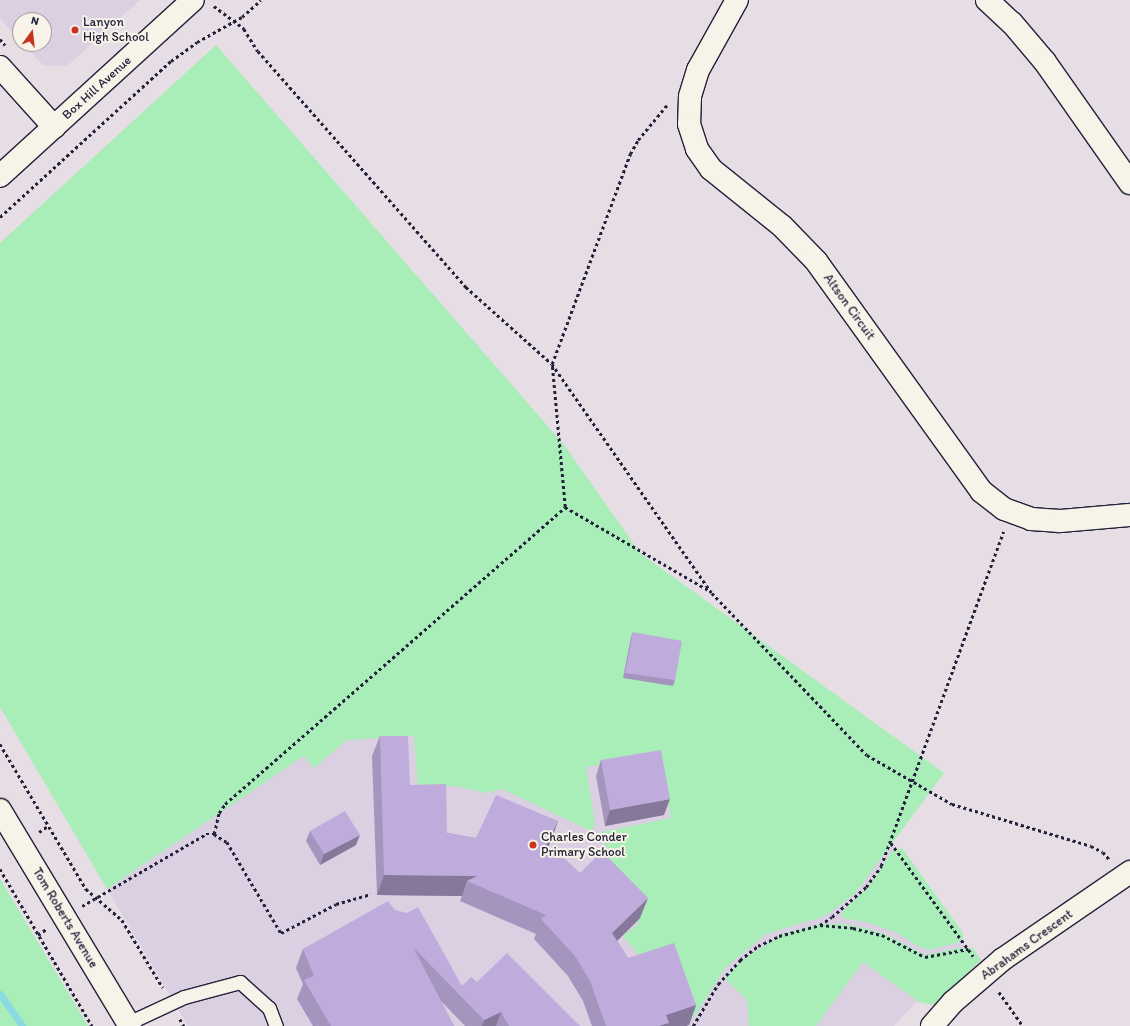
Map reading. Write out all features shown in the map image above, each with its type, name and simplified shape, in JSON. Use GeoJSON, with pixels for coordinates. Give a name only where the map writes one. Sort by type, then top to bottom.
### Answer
{"type":"FeatureCollection","features":[{"type":"Feature","properties":{"kind":"street","name":"Altson Circuit"},"geometry":{"type":"LineString","coordinates":[[737,0],[698,70],[690,97],[689,124],[697,149],[711,169],[782,226],[816,261],[981,490],[1010,511],[1031,519],[1060,521],[1130,515]]}},
{"type":"Feature","properties":{"kind":"street"},"geometry":{"type":"LineString","coordinates":[[987,0],[1012,23],[1045,62],[1130,183]]}},
{"type":"Feature","properties":{"kind":"street","name":"Box Hill Avenue"},"geometry":{"type":"LineString","coordinates":[[0,176],[54,127],[203,2]]}},
{"type":"Feature","properties":{"kind":"street"},"geometry":{"type":"LineString","coordinates":[[0,67],[54,127]]}},
{"type":"Feature","properties":{"kind":"street","name":"Tom Roberts Avenue"},"geometry":{"type":"LineString","coordinates":[[0,810],[129,1025]]}},
{"type":"Feature","properties":{"kind":"street","name":"Abrahams Crescent"},"geometry":{"type":"LineString","coordinates":[[932,1026],[953,1002],[986,974],[1127,874]]}},
{"type":"Feature","properties":{"kind":"lane"},"geometry":{"type":"LineString","coordinates":[[129,1025],[171,1003],[240,982],[269,1008],[276,1026]]}},
{"type":"Feature","properties":{"kind":"path"},"geometry":{"type":"LineString","coordinates":[[0,217],[171,61],[197,42],[235,21],[261,0]]}},
{"type":"Feature","properties":{"kind":"path"},"geometry":{"type":"LineString","coordinates":[[203,2],[235,21],[466,287],[552,364],[712,593],[867,755],[952,804],[1092,846],[1103,852],[1127,874]]}},
{"type":"Feature","properties":{"kind":"path"},"geometry":{"type":"LineString","coordinates":[[565,507],[552,364],[630,154],[638,140],[669,103]]}},
{"type":"Feature","properties":{"kind":"path"},"geometry":{"type":"LineString","coordinates":[[565,507],[712,593]]}},
{"type":"Feature","properties":{"kind":"path"},"geometry":{"type":"LineString","coordinates":[[214,834],[219,813],[226,804],[565,507]]}},
{"type":"Feature","properties":{"kind":"path"},"geometry":{"type":"LineString","coordinates":[[693,1026],[718,984],[740,960],[758,946],[779,936],[820,925],[846,907],[866,887],[881,866],[891,843],[1010,511]]}},
{"type":"Feature","properties":{"kind":"path"},"geometry":{"type":"LineString","coordinates":[[0,744],[86,889],[94,898],[122,920],[184,1026]]}},
{"type":"Feature","properties":{"kind":"path"},"geometry":{"type":"LineString","coordinates":[[38,935],[94,898],[196,838],[214,834],[230,846],[281,933],[306,918],[336,904],[371,894]]}},
{"type":"Feature","properties":{"kind":"path"},"geometry":{"type":"LineString","coordinates":[[891,843],[1023,1026]]}},
{"type":"Feature","properties":{"kind":"path"},"geometry":{"type":"LineString","coordinates":[[0,870],[92,1026]]}},
{"type":"Feature","properties":{"kind":"path"},"geometry":{"type":"LineString","coordinates":[[820,925],[853,928],[882,935],[925,957],[968,949]]}},
{"type":"Feature","properties":{"kind":"shaded area","name":"Lanyon High School"},"geometry":{"type":"Polygon","coordinates":[[[0,0],[140,0],[67,66],[43,65],[31,52],[52,52],[52,12],[12,12],[12,32],[0,19],[0,0]]]}},
{"type":"Feature","properties":{"kind":"shaded area","name":"Charles Conder Primary School"},"geometry":{"type":"Polygon","coordinates":[[[541,595],[864,801],[969,952],[915,1003],[894,1026],[188,1026],[107,889],[541,595]]]}},
{"type":"Feature","properties":{"kind":"green space"},"geometry":{"type":"Polygon","coordinates":[[[216,45],[565,446],[640,553],[944,773],[855,894],[825,916],[766,934],[726,967],[692,1020],[669,955],[645,963],[623,936],[639,923],[597,871],[610,852],[599,837],[602,832],[671,818],[659,755],[586,767],[595,824],[591,831],[502,789],[486,793],[455,786],[418,789],[414,736],[347,740],[314,768],[304,756],[107,889],[0,707],[0,243],[216,45]]]}},
{"type":"Feature","properties":{"kind":"green space"},"geometry":{"type":"Polygon","coordinates":[[[902,848],[963,933],[963,939],[957,943],[929,950],[918,946],[897,933],[870,923],[843,918],[841,913],[870,885],[892,851],[902,848]]]}},
{"type":"Feature","properties":{"kind":"green space"},"geometry":{"type":"Polygon","coordinates":[[[0,879],[88,1026],[0,1026],[0,879]]]}},
{"type":"Feature","properties":{"kind":"green space"},"geometry":{"type":"Polygon","coordinates":[[[819,924],[843,924],[869,929],[889,936],[925,955],[958,948],[973,948],[981,960],[934,1005],[919,1002],[863,962],[816,1026],[749,1026],[747,1000],[725,979],[742,960],[782,934],[819,924]]]}},
{"type":"Feature","properties":{"kind":"building"},"geometry":{"type":"Polygon","coordinates":[[[633,632],[682,641],[675,680],[625,673],[633,632]]]}},
{"type":"Feature","properties":{"kind":"building"},"geometry":{"type":"Polygon","coordinates":[[[380,736],[408,736],[410,785],[446,784],[447,833],[476,838],[496,795],[558,821],[544,849],[565,859],[580,873],[602,851],[648,898],[612,933],[628,958],[674,943],[696,1005],[666,1015],[669,1023],[659,1026],[606,1026],[590,981],[575,956],[541,919],[546,915],[467,881],[477,876],[384,875],[380,736]]]}},
{"type":"Feature","properties":{"kind":"building"},"geometry":{"type":"Polygon","coordinates":[[[661,750],[670,799],[610,810],[601,760],[661,750]]]}},
{"type":"Feature","properties":{"kind":"building"},"geometry":{"type":"Polygon","coordinates":[[[345,811],[360,835],[324,854],[310,831],[345,811]]]}},
{"type":"Feature","properties":{"kind":"building"},"geometry":{"type":"Polygon","coordinates":[[[388,901],[395,910],[407,913],[418,907],[462,986],[471,977],[477,982],[507,953],[580,1026],[509,1026],[501,1012],[484,1020],[413,947],[454,1026],[331,1026],[304,980],[314,976],[303,949],[388,901]]]}},
{"type":"Feature","properties":{"kind":"waterway"},"geometry":{"type":"LineString","coordinates":[[0,994],[22,1026]]}},
{"type":"Feature","properties":{"kind":"place","name":"Lanyon High School"},"geometry":{"type":"Point","coordinates":[75,30]}},
{"type":"Feature","properties":{"kind":"place","name":"Charles Conder Primary School"},"geometry":{"type":"Point","coordinates":[533,845]}}]}
